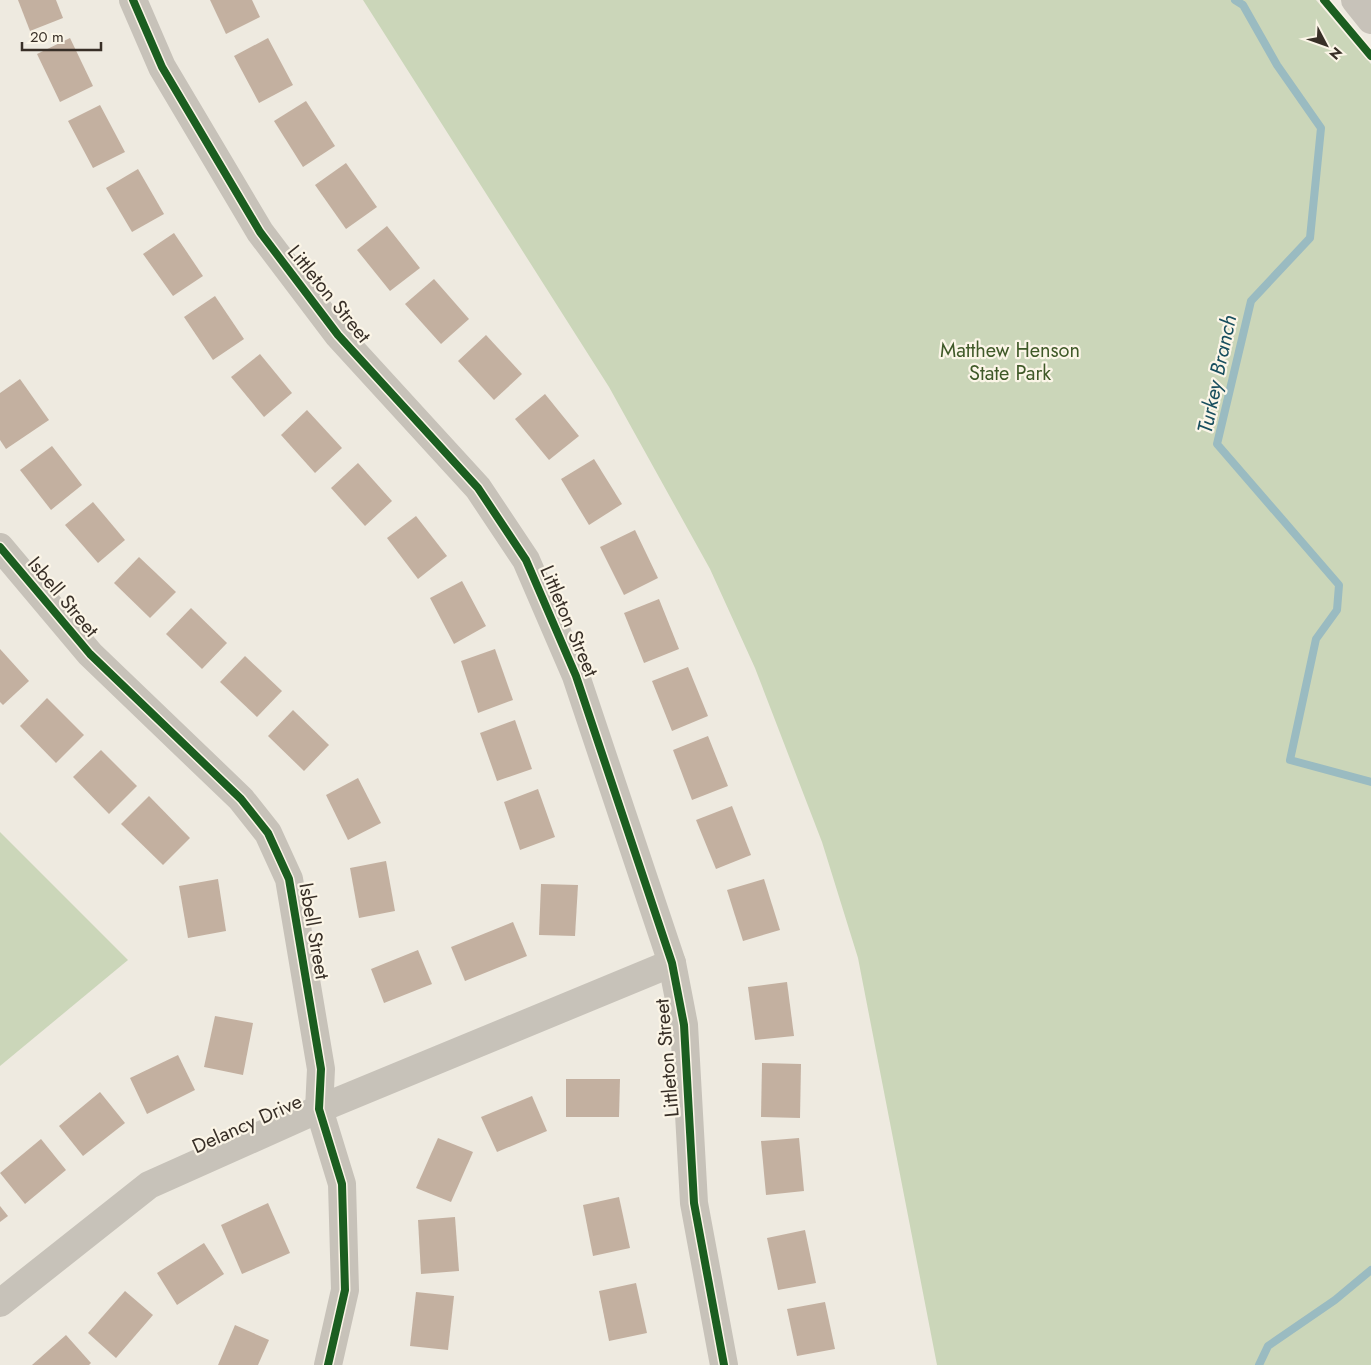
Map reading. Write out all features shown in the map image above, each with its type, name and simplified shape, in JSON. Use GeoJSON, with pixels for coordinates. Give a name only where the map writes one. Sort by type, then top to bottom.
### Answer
{"type":"FeatureCollection","features":[{"type":"Feature","properties":{"kind":"street","name":"Littleton Street"},"geometry":{"type":"LineString","coordinates":[[132,0],[162,67],[260,232],[338,335],[478,488],[526,560],[576,676],[672,963],[684,1025],[694,1203],[724,1365]]}},
{"type":"Feature","properties":{"kind":"street"},"geometry":{"type":"LineString","coordinates":[[1355,0],[1371,20]]}},
{"type":"Feature","properties":{"kind":"street","name":"Isbell Street"},"geometry":{"type":"LineString","coordinates":[[0,547],[90,654],[241,799],[268,833],[289,879],[321,1069],[319,1109],[342,1184],[345,1290],[328,1365]]}},
{"type":"Feature","properties":{"kind":"street","name":"Delancy Drive"},"geometry":{"type":"LineString","coordinates":[[0,1303],[149,1185],[319,1109],[672,963]]}},
{"type":"Feature","properties":{"kind":"green space","name":"Matthew Henson State Park"},"geometry":{"type":"Polygon","coordinates":[[[363,0],[1316,0],[1371,64],[1371,1365],[937,1365],[858,958],[822,842],[755,668],[710,569],[609,387],[363,0]]]}},
{"type":"Feature","properties":{"kind":"green space"},"geometry":{"type":"Polygon","coordinates":[[[0,832],[128,960],[0,1066],[0,832]]]}},
{"type":"Feature","properties":{"kind":"building"},"geometry":{"type":"Polygon","coordinates":[[[18,0],[56,0],[63,18],[30,31],[18,0]]]}},
{"type":"Feature","properties":{"kind":"building"},"geometry":{"type":"Polygon","coordinates":[[[210,0],[252,0],[260,17],[226,34],[210,0]]]}},
{"type":"Feature","properties":{"kind":"building"},"geometry":{"type":"Polygon","coordinates":[[[70,38],[93,86],[60,102],[37,54],[70,38]]]}},
{"type":"Feature","properties":{"kind":"building"},"geometry":{"type":"Polygon","coordinates":[[[268,38],[293,85],[259,103],[234,56],[268,38]]]}},
{"type":"Feature","properties":{"kind":"building"},"geometry":{"type":"Polygon","coordinates":[[[306,101],[335,146],[303,167],[274,121],[306,101]]]}},
{"type":"Feature","properties":{"kind":"building"},"geometry":{"type":"Polygon","coordinates":[[[100,105],[125,152],[93,168],[68,121],[100,105]]]}},
{"type":"Feature","properties":{"kind":"building"},"geometry":{"type":"Polygon","coordinates":[[[346,163],[377,207],[346,229],[315,185],[346,163]]]}},
{"type":"Feature","properties":{"kind":"building"},"geometry":{"type":"Polygon","coordinates":[[[138,169],[164,214],[132,232],[106,188],[138,169]]]}},
{"type":"Feature","properties":{"kind":"building"},"geometry":{"type":"Polygon","coordinates":[[[387,226],[420,268],[390,291],[357,250],[387,226]]]}},
{"type":"Feature","properties":{"kind":"building"},"geometry":{"type":"Polygon","coordinates":[[[174,233],[203,276],[173,296],[143,254],[174,233]]]}},
{"type":"Feature","properties":{"kind":"building"},"geometry":{"type":"Polygon","coordinates":[[[434,279],[469,319],[441,344],[405,304],[434,279]]]}},
{"type":"Feature","properties":{"kind":"building"},"geometry":{"type":"Polygon","coordinates":[[[215,296],[244,339],[213,360],[184,317],[215,296]]]}},
{"type":"Feature","properties":{"kind":"building"},"geometry":{"type":"Polygon","coordinates":[[[486,335],[522,374],[494,400],[458,361],[486,335]]]}},
{"type":"Feature","properties":{"kind":"building"},"geometry":{"type":"Polygon","coordinates":[[[260,354],[292,393],[264,417],[231,377],[260,354]]]}},
{"type":"Feature","properties":{"kind":"building"},"geometry":{"type":"Polygon","coordinates":[[[20,379],[49,420],[6,449],[0,440],[0,393],[20,379]]]}},
{"type":"Feature","properties":{"kind":"building"},"geometry":{"type":"Polygon","coordinates":[[[545,394],[579,436],[549,460],[515,419],[545,394]]]}},
{"type":"Feature","properties":{"kind":"building"},"geometry":{"type":"Polygon","coordinates":[[[307,410],[342,448],[315,473],[281,435],[307,410]]]}},
{"type":"Feature","properties":{"kind":"building"},"geometry":{"type":"Polygon","coordinates":[[[52,446],[82,485],[51,510],[20,470],[52,446]]]}},
{"type":"Feature","properties":{"kind":"building"},"geometry":{"type":"Polygon","coordinates":[[[594,459],[622,504],[589,525],[561,479],[594,459]]]}},
{"type":"Feature","properties":{"kind":"building"},"geometry":{"type":"Polygon","coordinates":[[[358,463],[392,501],[365,526],[331,488],[358,463]]]}},
{"type":"Feature","properties":{"kind":"building"},"geometry":{"type":"Polygon","coordinates":[[[93,502],[125,540],[98,563],[65,525],[93,502]]]}},
{"type":"Feature","properties":{"kind":"building"},"geometry":{"type":"Polygon","coordinates":[[[416,516],[447,556],[418,579],[387,538],[416,516]]]}},
{"type":"Feature","properties":{"kind":"building"},"geometry":{"type":"Polygon","coordinates":[[[635,530],[658,578],[624,595],[600,547],[635,530]]]}},
{"type":"Feature","properties":{"kind":"building"},"geometry":{"type":"Polygon","coordinates":[[[139,557],[176,592],[150,618],[114,583],[139,557]]]}},
{"type":"Feature","properties":{"kind":"building"},"geometry":{"type":"Polygon","coordinates":[[[462,581],[486,626],[454,644],[430,598],[462,581]]]}},
{"type":"Feature","properties":{"kind":"building"},"geometry":{"type":"Polygon","coordinates":[[[659,599],[679,649],[644,663],[624,613],[659,599]]]}},
{"type":"Feature","properties":{"kind":"building"},"geometry":{"type":"Polygon","coordinates":[[[191,608],[227,643],[202,669],[166,634],[191,608]]]}},
{"type":"Feature","properties":{"kind":"building"},"geometry":{"type":"Polygon","coordinates":[[[0,649],[29,681],[3,705],[0,702],[0,649]]]}},
{"type":"Feature","properties":{"kind":"building"},"geometry":{"type":"Polygon","coordinates":[[[495,649],[513,700],[478,713],[461,661],[495,649]]]}},
{"type":"Feature","properties":{"kind":"building"},"geometry":{"type":"Polygon","coordinates":[[[245,656],[282,691],[257,717],[220,682],[245,656]]]}},
{"type":"Feature","properties":{"kind":"building"},"geometry":{"type":"Polygon","coordinates":[[[688,667],[708,716],[672,731],[652,681],[688,667]]]}},
{"type":"Feature","properties":{"kind":"building"},"geometry":{"type":"Polygon","coordinates":[[[47,698],[84,735],[56,763],[20,726],[47,698]]]}},
{"type":"Feature","properties":{"kind":"building"},"geometry":{"type":"Polygon","coordinates":[[[293,710],[329,745],[304,771],[268,736],[293,710]]]}},
{"type":"Feature","properties":{"kind":"building"},"geometry":{"type":"Polygon","coordinates":[[[515,720],[532,769],[497,781],[480,733],[515,720]]]}},
{"type":"Feature","properties":{"kind":"building"},"geometry":{"type":"Polygon","coordinates":[[[708,736],[728,786],[692,800],[673,750],[708,736]]]}},
{"type":"Feature","properties":{"kind":"building"},"geometry":{"type":"Polygon","coordinates":[[[101,750],[137,786],[109,814],[73,777],[101,750]]]}},
{"type":"Feature","properties":{"kind":"building"},"geometry":{"type":"Polygon","coordinates":[[[358,778],[381,823],[348,840],[326,795],[358,778]]]}},
{"type":"Feature","properties":{"kind":"building"},"geometry":{"type":"Polygon","coordinates":[[[538,789],[555,837],[520,850],[504,802],[538,789]]]}},
{"type":"Feature","properties":{"kind":"building"},"geometry":{"type":"Polygon","coordinates":[[[149,796],[190,838],[163,865],[121,824],[149,796]]]}},
{"type":"Feature","properties":{"kind":"building"},"geometry":{"type":"Polygon","coordinates":[[[732,806],[751,855],[716,869],[696,820],[732,806]]]}},
{"type":"Feature","properties":{"kind":"building"},"geometry":{"type":"Polygon","coordinates":[[[386,861],[395,911],[359,918],[350,868],[386,861]]]}},
{"type":"Feature","properties":{"kind":"building"},"geometry":{"type":"Polygon","coordinates":[[[218,879],[226,931],[188,938],[179,886],[218,879]]]}},
{"type":"Feature","properties":{"kind":"building"},"geometry":{"type":"Polygon","coordinates":[[[764,879],[780,930],[743,941],[727,890],[764,879]]]}},
{"type":"Feature","properties":{"kind":"building"},"geometry":{"type":"Polygon","coordinates":[[[541,884],[578,885],[575,936],[539,935],[541,884]]]}},
{"type":"Feature","properties":{"kind":"building"},"geometry":{"type":"Polygon","coordinates":[[[513,922],[527,956],[465,981],[451,947],[513,922]]]}},
{"type":"Feature","properties":{"kind":"building"},"geometry":{"type":"Polygon","coordinates":[[[418,950],[432,984],[384,1003],[371,969],[418,950]]]}},
{"type":"Feature","properties":{"kind":"building"},"geometry":{"type":"Polygon","coordinates":[[[787,982],[794,1036],[755,1040],[748,987],[787,982]]]}},
{"type":"Feature","properties":{"kind":"building"},"geometry":{"type":"Polygon","coordinates":[[[215,1016],[253,1023],[243,1075],[204,1067],[215,1016]]]}},
{"type":"Feature","properties":{"kind":"building"},"geometry":{"type":"Polygon","coordinates":[[[178,1055],[195,1090],[147,1114],[130,1078],[178,1055]]]}},
{"type":"Feature","properties":{"kind":"building"},"geometry":{"type":"Polygon","coordinates":[[[762,1063],[801,1064],[800,1118],[761,1117],[762,1063]]]}},
{"type":"Feature","properties":{"kind":"building"},"geometry":{"type":"Polygon","coordinates":[[[566,1079],[620,1079],[619,1117],[566,1117],[566,1079]]]}},
{"type":"Feature","properties":{"kind":"building"},"geometry":{"type":"Polygon","coordinates":[[[100,1092],[125,1123],[83,1156],[59,1126],[100,1092]]]}},
{"type":"Feature","properties":{"kind":"building"},"geometry":{"type":"Polygon","coordinates":[[[532,1096],[547,1131],[497,1152],[481,1117],[532,1096]]]}},
{"type":"Feature","properties":{"kind":"building"},"geometry":{"type":"Polygon","coordinates":[[[438,1138],[473,1152],[451,1202],[416,1188],[438,1138]]]}},
{"type":"Feature","properties":{"kind":"building"},"geometry":{"type":"Polygon","coordinates":[[[799,1138],[804,1191],[766,1195],[761,1141],[799,1138]]]}},
{"type":"Feature","properties":{"kind":"building"},"geometry":{"type":"Polygon","coordinates":[[[41,1139],[66,1170],[25,1204],[0,1173],[41,1139]]]}},
{"type":"Feature","properties":{"kind":"building"},"geometry":{"type":"Polygon","coordinates":[[[619,1197],[630,1248],[593,1256],[583,1205],[619,1197]]]}},
{"type":"Feature","properties":{"kind":"building"},"geometry":{"type":"Polygon","coordinates":[[[268,1203],[290,1253],[242,1274],[221,1225],[268,1203]]]}},
{"type":"Feature","properties":{"kind":"building"},"geometry":{"type":"Polygon","coordinates":[[[0,1206],[8,1216],[0,1222],[0,1206]]]}},
{"type":"Feature","properties":{"kind":"building"},"geometry":{"type":"Polygon","coordinates":[[[455,1217],[459,1271],[421,1274],[418,1220],[455,1217]]]}},
{"type":"Feature","properties":{"kind":"building"},"geometry":{"type":"Polygon","coordinates":[[[805,1230],[816,1283],[778,1290],[767,1238],[805,1230]]]}},
{"type":"Feature","properties":{"kind":"building"},"geometry":{"type":"Polygon","coordinates":[[[204,1243],[224,1274],[177,1305],[157,1273],[204,1243]]]}},
{"type":"Feature","properties":{"kind":"building"},"geometry":{"type":"Polygon","coordinates":[[[636,1283],[647,1333],[609,1341],[599,1291],[636,1283]]]}},
{"type":"Feature","properties":{"kind":"building"},"geometry":{"type":"Polygon","coordinates":[[[125,1291],[153,1315],[116,1358],[88,1333],[125,1291]]]}},
{"type":"Feature","properties":{"kind":"building"},"geometry":{"type":"Polygon","coordinates":[[[416,1292],[454,1296],[448,1350],[410,1346],[416,1292]]]}},
{"type":"Feature","properties":{"kind":"building"},"geometry":{"type":"Polygon","coordinates":[[[825,1302],[835,1349],[797,1356],[787,1309],[825,1302]]]}},
{"type":"Feature","properties":{"kind":"building"},"geometry":{"type":"Polygon","coordinates":[[[235,1325],[269,1340],[258,1365],[218,1365],[235,1325]]]}},
{"type":"Feature","properties":{"kind":"building"},"geometry":{"type":"Polygon","coordinates":[[[66,1335],[91,1363],[89,1365],[32,1365],[66,1335]]]}},
{"type":"Feature","properties":{"kind":"waterway","name":"Turkey Branch"},"geometry":{"type":"LineString","coordinates":[[1235,0],[1243,5],[1277,65],[1321,128],[1310,238],[1251,301],[1217,444],[1339,585],[1337,610],[1316,639],[1290,760],[1371,782]]}},
{"type":"Feature","properties":{"kind":"waterway","name":"Turkey Branch"},"geometry":{"type":"LineString","coordinates":[[1259,1365],[1268,1346],[1335,1300],[1371,1270]]}},
{"type":"Feature","properties":{"kind":"cycle path"},"geometry":{"type":"LineString","coordinates":[[133,0],[162,67],[260,232],[338,335],[478,488],[526,560],[576,676],[672,963],[684,1025],[694,1203],[724,1365]]}},
{"type":"Feature","properties":{"kind":"cycle path"},"geometry":{"type":"LineString","coordinates":[[1324,0],[1371,56]]}},
{"type":"Feature","properties":{"kind":"cycle path"},"geometry":{"type":"LineString","coordinates":[[0,547],[90,654],[241,799],[268,833],[289,879],[321,1069],[319,1109],[342,1184],[345,1290],[328,1365]]}}]}
